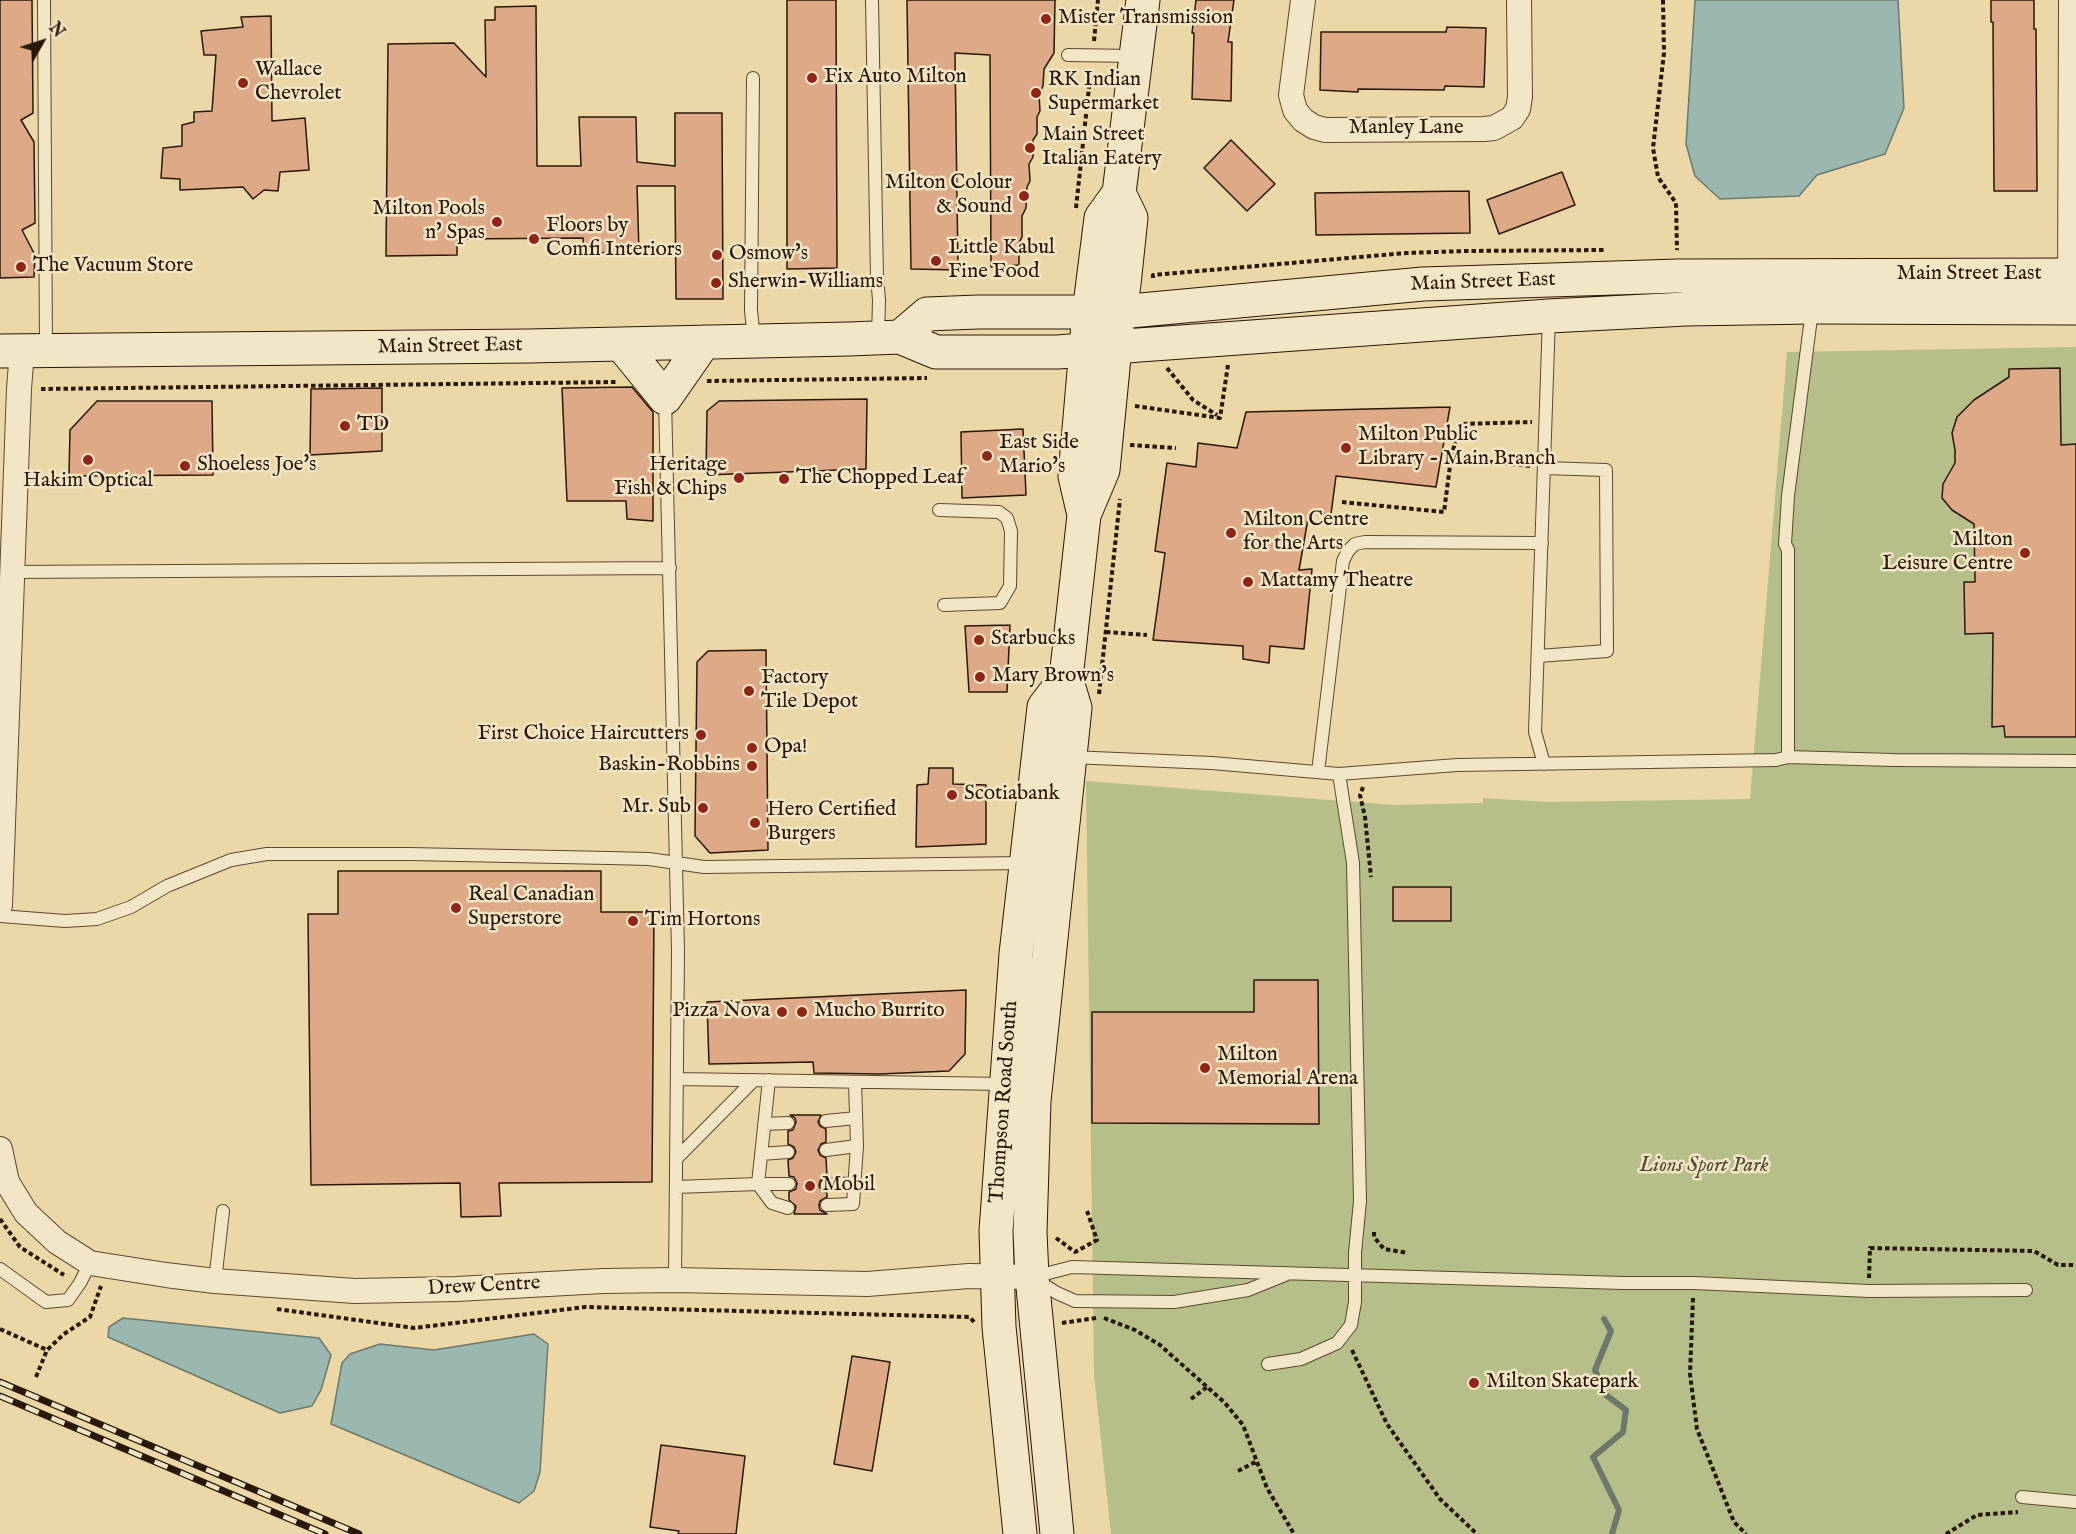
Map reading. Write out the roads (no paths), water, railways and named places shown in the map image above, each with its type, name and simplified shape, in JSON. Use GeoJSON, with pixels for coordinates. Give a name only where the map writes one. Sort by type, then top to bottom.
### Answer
{"type":"FeatureCollection","features":[{"type":"Feature","properties":{"kind":"main road"},"geometry":{"type":"LineString","coordinates":[[1136,57],[1143,0]]}},
{"type":"Feature","properties":{"kind":"main road","name":"Thompson Road South"},"geometry":{"type":"LineString","coordinates":[[1057,1534],[1032,1277],[1030,1232],[1034,1101],[1075,708],[1066,678],[1084,515],[1075,476],[1102,330],[1124,284],[1131,218],[1119,193],[1136,57]]}},
{"type":"Feature","properties":{"kind":"main road","name":"Main Street East"},"geometry":{"type":"LineString","coordinates":[[1102,330],[1139,345],[1549,316],[1686,309],[1814,291],[2073,275]]}},
{"type":"Feature","properties":{"kind":"main road","name":"Main Street East"},"geometry":{"type":"LineString","coordinates":[[23,351],[621,344],[889,337],[936,352],[1058,352],[1102,330],[1423,284],[1678,276],[1814,291],[2073,308]]}},
{"type":"Feature","properties":{"kind":"main road"},"geometry":{"type":"LineString","coordinates":[[621,344],[664,387],[704,342]]}},
{"type":"Feature","properties":{"kind":"main road","name":"Thompson Road South"},"geometry":{"type":"LineString","coordinates":[[1020,1534],[999,1327],[996,1231],[1016,954],[1044,707],[1066,678]]}},
{"type":"Feature","properties":{"kind":"street","name":"Manley Lane"},"geometry":{"type":"LineString","coordinates":[[1302,0],[1291,95],[1295,110],[1303,120],[1314,127],[1325,129],[1484,129],[1494,128],[1512,118],[1518,109],[1520,97],[1519,0]]}},
{"type":"Feature","properties":{"kind":"street"},"geometry":{"type":"LineString","coordinates":[[2071,0],[2074,128],[2073,308]]}},
{"type":"Feature","properties":{"kind":"street"},"geometry":{"type":"LineString","coordinates":[[0,905],[5,648],[12,572],[19,389],[23,351]]}},
{"type":"Feature","properties":{"kind":"street","name":"Drew Centre"},"geometry":{"type":"LineString","coordinates":[[0,1149],[7,1182],[26,1213],[57,1242],[90,1263],[215,1281],[354,1291],[458,1289],[603,1281],[675,1280],[867,1284],[997,1276],[1032,1277]]}},
{"type":"Feature","properties":{"kind":"lane"},"geometry":{"type":"LineString","coordinates":[[23,351],[44,0]]}},
{"type":"Feature","properties":{"kind":"lane"},"geometry":{"type":"LineString","coordinates":[[872,0],[877,277],[879,300],[889,337]]}},
{"type":"Feature","properties":{"kind":"lane"},"geometry":{"type":"LineString","coordinates":[[1068,55],[1136,57]]}},
{"type":"Feature","properties":{"kind":"lane"},"geometry":{"type":"LineString","coordinates":[[753,78],[751,310],[754,341]]}},
{"type":"Feature","properties":{"kind":"lane"},"geometry":{"type":"LineString","coordinates":[[1788,757],[1788,550],[1785,544],[1788,496],[1814,291]]}},
{"type":"Feature","properties":{"kind":"lane"},"geometry":{"type":"LineString","coordinates":[[1544,764],[1535,732],[1549,316]]}},
{"type":"Feature","properties":{"kind":"lane"},"geometry":{"type":"LineString","coordinates":[[664,387],[676,863],[675,1280]]}},
{"type":"Feature","properties":{"kind":"lane"},"geometry":{"type":"LineString","coordinates":[[1539,656],[1607,651],[1606,470],[1544,468]]}},
{"type":"Feature","properties":{"kind":"lane"},"geometry":{"type":"LineString","coordinates":[[939,510],[999,512],[1007,518],[1011,531],[1010,586],[1000,603],[944,605]]}},
{"type":"Feature","properties":{"kind":"lane"},"geometry":{"type":"LineString","coordinates":[[1318,772],[1343,561],[1348,551],[1355,544],[1365,542],[1542,543]]}},
{"type":"Feature","properties":{"kind":"lane"},"geometry":{"type":"LineString","coordinates":[[12,572],[670,568]]}},
{"type":"Feature","properties":{"kind":"lane"},"geometry":{"type":"LineString","coordinates":[[1070,757],[1212,764],[1339,774],[1457,765],[1776,760],[1788,757],[2076,761]]}},
{"type":"Feature","properties":{"kind":"lane"},"geometry":{"type":"LineString","coordinates":[[1269,1364],[1301,1359],[1337,1343],[1351,1325],[1355,1302],[1354,1253],[1360,1208],[1353,863],[1339,774]]}},
{"type":"Feature","properties":{"kind":"lane"},"geometry":{"type":"LineString","coordinates":[[0,916],[65,921],[97,920],[131,907],[167,886],[231,860],[267,854],[649,859],[704,867],[1027,863]]}},
{"type":"Feature","properties":{"kind":"lane"},"geometry":{"type":"LineString","coordinates":[[677,1079],[1006,1084]]}},
{"type":"Feature","properties":{"kind":"lane"},"geometry":{"type":"LineString","coordinates":[[676,1159],[754,1080]]}},
{"type":"Feature","properties":{"kind":"lane"},"geometry":{"type":"LineString","coordinates":[[769,1080],[758,1184],[772,1203],[788,1208]]}},
{"type":"Feature","properties":{"kind":"lane"},"geometry":{"type":"LineString","coordinates":[[826,1205],[853,1204],[857,1146],[855,1082]]}},
{"type":"Feature","properties":{"kind":"lane"},"geometry":{"type":"LineString","coordinates":[[826,1121],[856,1118]]}},
{"type":"Feature","properties":{"kind":"lane"},"geometry":{"type":"LineString","coordinates":[[764,1124],[788,1123]]}},
{"type":"Feature","properties":{"kind":"lane"},"geometry":{"type":"LineString","coordinates":[[826,1150],[857,1146]]}},
{"type":"Feature","properties":{"kind":"lane"},"geometry":{"type":"LineString","coordinates":[[761,1154],[788,1152]]}},
{"type":"Feature","properties":{"kind":"lane"},"geometry":{"type":"LineString","coordinates":[[676,1187],[789,1184]]}},
{"type":"Feature","properties":{"kind":"lane"},"geometry":{"type":"LineString","coordinates":[[827,1185],[856,1184]]}},
{"type":"Feature","properties":{"kind":"lane"},"geometry":{"type":"LineString","coordinates":[[215,1281],[223,1211]]}},
{"type":"Feature","properties":{"kind":"lane"},"geometry":{"type":"LineString","coordinates":[[0,1269],[46,1302],[68,1300],[90,1263]]}},
{"type":"Feature","properties":{"kind":"lane"},"geometry":{"type":"LineString","coordinates":[[1032,1277],[1072,1267],[1623,1283],[1694,1283],[1869,1290],[2026,1290]]}},
{"type":"Feature","properties":{"kind":"lane"},"geometry":{"type":"LineString","coordinates":[[1032,1277],[1075,1301],[1174,1302],[1248,1290],[1289,1273]]}},
{"type":"Feature","properties":{"kind":"lane"},"geometry":{"type":"LineString","coordinates":[[2022,1497],[2076,1502]]}},
{"type":"Feature","properties":{"kind":"water"},"geometry":{"type":"Polygon","coordinates":[[[1695,0],[1898,0],[1904,108],[1885,154],[1817,175],[1799,196],[1720,199],[1695,176],[1686,144],[1695,0]]]}},
{"type":"Feature","properties":{"kind":"water"},"geometry":{"type":"Polygon","coordinates":[[[123,1318],[319,1338],[331,1355],[321,1390],[312,1406],[280,1413],[108,1337],[109,1327],[123,1318]]]}},
{"type":"Feature","properties":{"kind":"water"},"geometry":{"type":"Polygon","coordinates":[[[534,1334],[548,1344],[540,1472],[534,1491],[519,1503],[331,1424],[342,1363],[350,1354],[380,1344],[434,1350],[534,1334]]]}},
{"type":"Feature","properties":{"kind":"waterway"},"geometry":{"type":"LineString","coordinates":[[1604,1319],[1611,1331],[1595,1370],[1606,1395],[1626,1410],[1623,1432],[1593,1457],[1619,1510],[1612,1534]]}},
{"type":"Feature","properties":{"kind":"railway"},"geometry":{"type":"LineString","coordinates":[[0,1382],[359,1534]]}},
{"type":"Feature","properties":{"kind":"railway"},"geometry":{"type":"LineString","coordinates":[[0,1396],[325,1534]]}},
{"type":"Feature","properties":{"kind":"place","name":"Mister Transmission"},"geometry":{"type":"Point","coordinates":[1046,19]}},
{"type":"Feature","properties":{"kind":"place","name":"Fix Auto Milton"},"geometry":{"type":"Point","coordinates":[812,78]}},
{"type":"Feature","properties":{"kind":"place","name":"Wallace Chevrolet"},"geometry":{"type":"Point","coordinates":[243,83]}},
{"type":"Feature","properties":{"kind":"place","name":"RK Indian Supermarket"},"geometry":{"type":"Point","coordinates":[1036,93]}},
{"type":"Feature","properties":{"kind":"place","name":"Main Street Italian Eatery"},"geometry":{"type":"Point","coordinates":[1030,148]}},
{"type":"Feature","properties":{"kind":"place","name":"Milton Colour & Sound"},"geometry":{"type":"Point","coordinates":[1024,196]}},
{"type":"Feature","properties":{"kind":"place","name":"Milton Pools n' Spas"},"geometry":{"type":"Point","coordinates":[497,222]}},
{"type":"Feature","properties":{"kind":"place","name":"Floors by Comfi Interiors"},"geometry":{"type":"Point","coordinates":[534,239]}},
{"type":"Feature","properties":{"kind":"place","name":"Osmow's"},"geometry":{"type":"Point","coordinates":[717,255]}},
{"type":"Feature","properties":{"kind":"place","name":"Little Kabul Fine Food"},"geometry":{"type":"Point","coordinates":[936,261]}},
{"type":"Feature","properties":{"kind":"place","name":"The Vacuum Store"},"geometry":{"type":"Point","coordinates":[21,267]}},
{"type":"Feature","properties":{"kind":"place","name":"Sherwin-Williams"},"geometry":{"type":"Point","coordinates":[716,283]}},
{"type":"Feature","properties":{"kind":"place","name":"TD"},"geometry":{"type":"Point","coordinates":[345,426]}},
{"type":"Feature","properties":{"kind":"place","name":"Milton Public Library - Main Branch"},"geometry":{"type":"Point","coordinates":[1346,448]}},
{"type":"Feature","properties":{"kind":"place","name":"East Side Mario's"},"geometry":{"type":"Point","coordinates":[987,456]}},
{"type":"Feature","properties":{"kind":"place","name":"Hakim Optical"},"geometry":{"type":"Point","coordinates":[88,460]}},
{"type":"Feature","properties":{"kind":"place","name":"Shoeless Joe's"},"geometry":{"type":"Point","coordinates":[185,466]}},
{"type":"Feature","properties":{"kind":"place","name":"Heritage Fish & Chips"},"geometry":{"type":"Point","coordinates":[739,478]}},
{"type":"Feature","properties":{"kind":"place","name":"The Chopped Leaf"},"geometry":{"type":"Point","coordinates":[784,479]}},
{"type":"Feature","properties":{"kind":"place","name":"Milton Centre for the Arts"},"geometry":{"type":"Point","coordinates":[1231,533]}},
{"type":"Feature","properties":{"kind":"place","name":"Milton Leisure Centre"},"geometry":{"type":"Point","coordinates":[2025,553]}},
{"type":"Feature","properties":{"kind":"place","name":"Mattamy Theatre"},"geometry":{"type":"Point","coordinates":[1248,582]}},
{"type":"Feature","properties":{"kind":"place","name":"Starbucks"},"geometry":{"type":"Point","coordinates":[979,640]}},
{"type":"Feature","properties":{"kind":"place","name":"Mary Brown's"},"geometry":{"type":"Point","coordinates":[980,677]}},
{"type":"Feature","properties":{"kind":"place","name":"Factory Tile Depot"},"geometry":{"type":"Point","coordinates":[749,691]}},
{"type":"Feature","properties":{"kind":"place","name":"First Choice Haircutters"},"geometry":{"type":"Point","coordinates":[701,735]}},
{"type":"Feature","properties":{"kind":"place","name":"Opa!"},"geometry":{"type":"Point","coordinates":[752,748]}},
{"type":"Feature","properties":{"kind":"place","name":"Baskin-Robbins"},"geometry":{"type":"Point","coordinates":[752,766]}},
{"type":"Feature","properties":{"kind":"place","name":"Scotiabank"},"geometry":{"type":"Point","coordinates":[952,795]}},
{"type":"Feature","properties":{"kind":"place","name":"Mr. Sub"},"geometry":{"type":"Point","coordinates":[703,808]}},
{"type":"Feature","properties":{"kind":"place","name":"Hero Certified Burgers"},"geometry":{"type":"Point","coordinates":[755,823]}},
{"type":"Feature","properties":{"kind":"place","name":"Real Canadian Superstore"},"geometry":{"type":"Point","coordinates":[456,908]}},
{"type":"Feature","properties":{"kind":"place","name":"Tim Hortons"},"geometry":{"type":"Point","coordinates":[633,921]}},
{"type":"Feature","properties":{"kind":"place","name":"Pizza Nova"},"geometry":{"type":"Point","coordinates":[782,1012]}},
{"type":"Feature","properties":{"kind":"place","name":"Mucho Burrito"},"geometry":{"type":"Point","coordinates":[802,1012]}},
{"type":"Feature","properties":{"kind":"place","name":"Milton Memorial Arena"},"geometry":{"type":"Point","coordinates":[1205,1068]}},
{"type":"Feature","properties":{"kind":"place","name":"Mobil"},"geometry":{"type":"Point","coordinates":[810,1186]}},
{"type":"Feature","properties":{"kind":"place","name":"Milton Skatepark"},"geometry":{"type":"Point","coordinates":[1474,1383]}},
{"type":"Feature","properties":{"kind":"park label","name":"Lions Sport Park"},"geometry":{"type":"Point","coordinates":[1704,1167]}}]}
